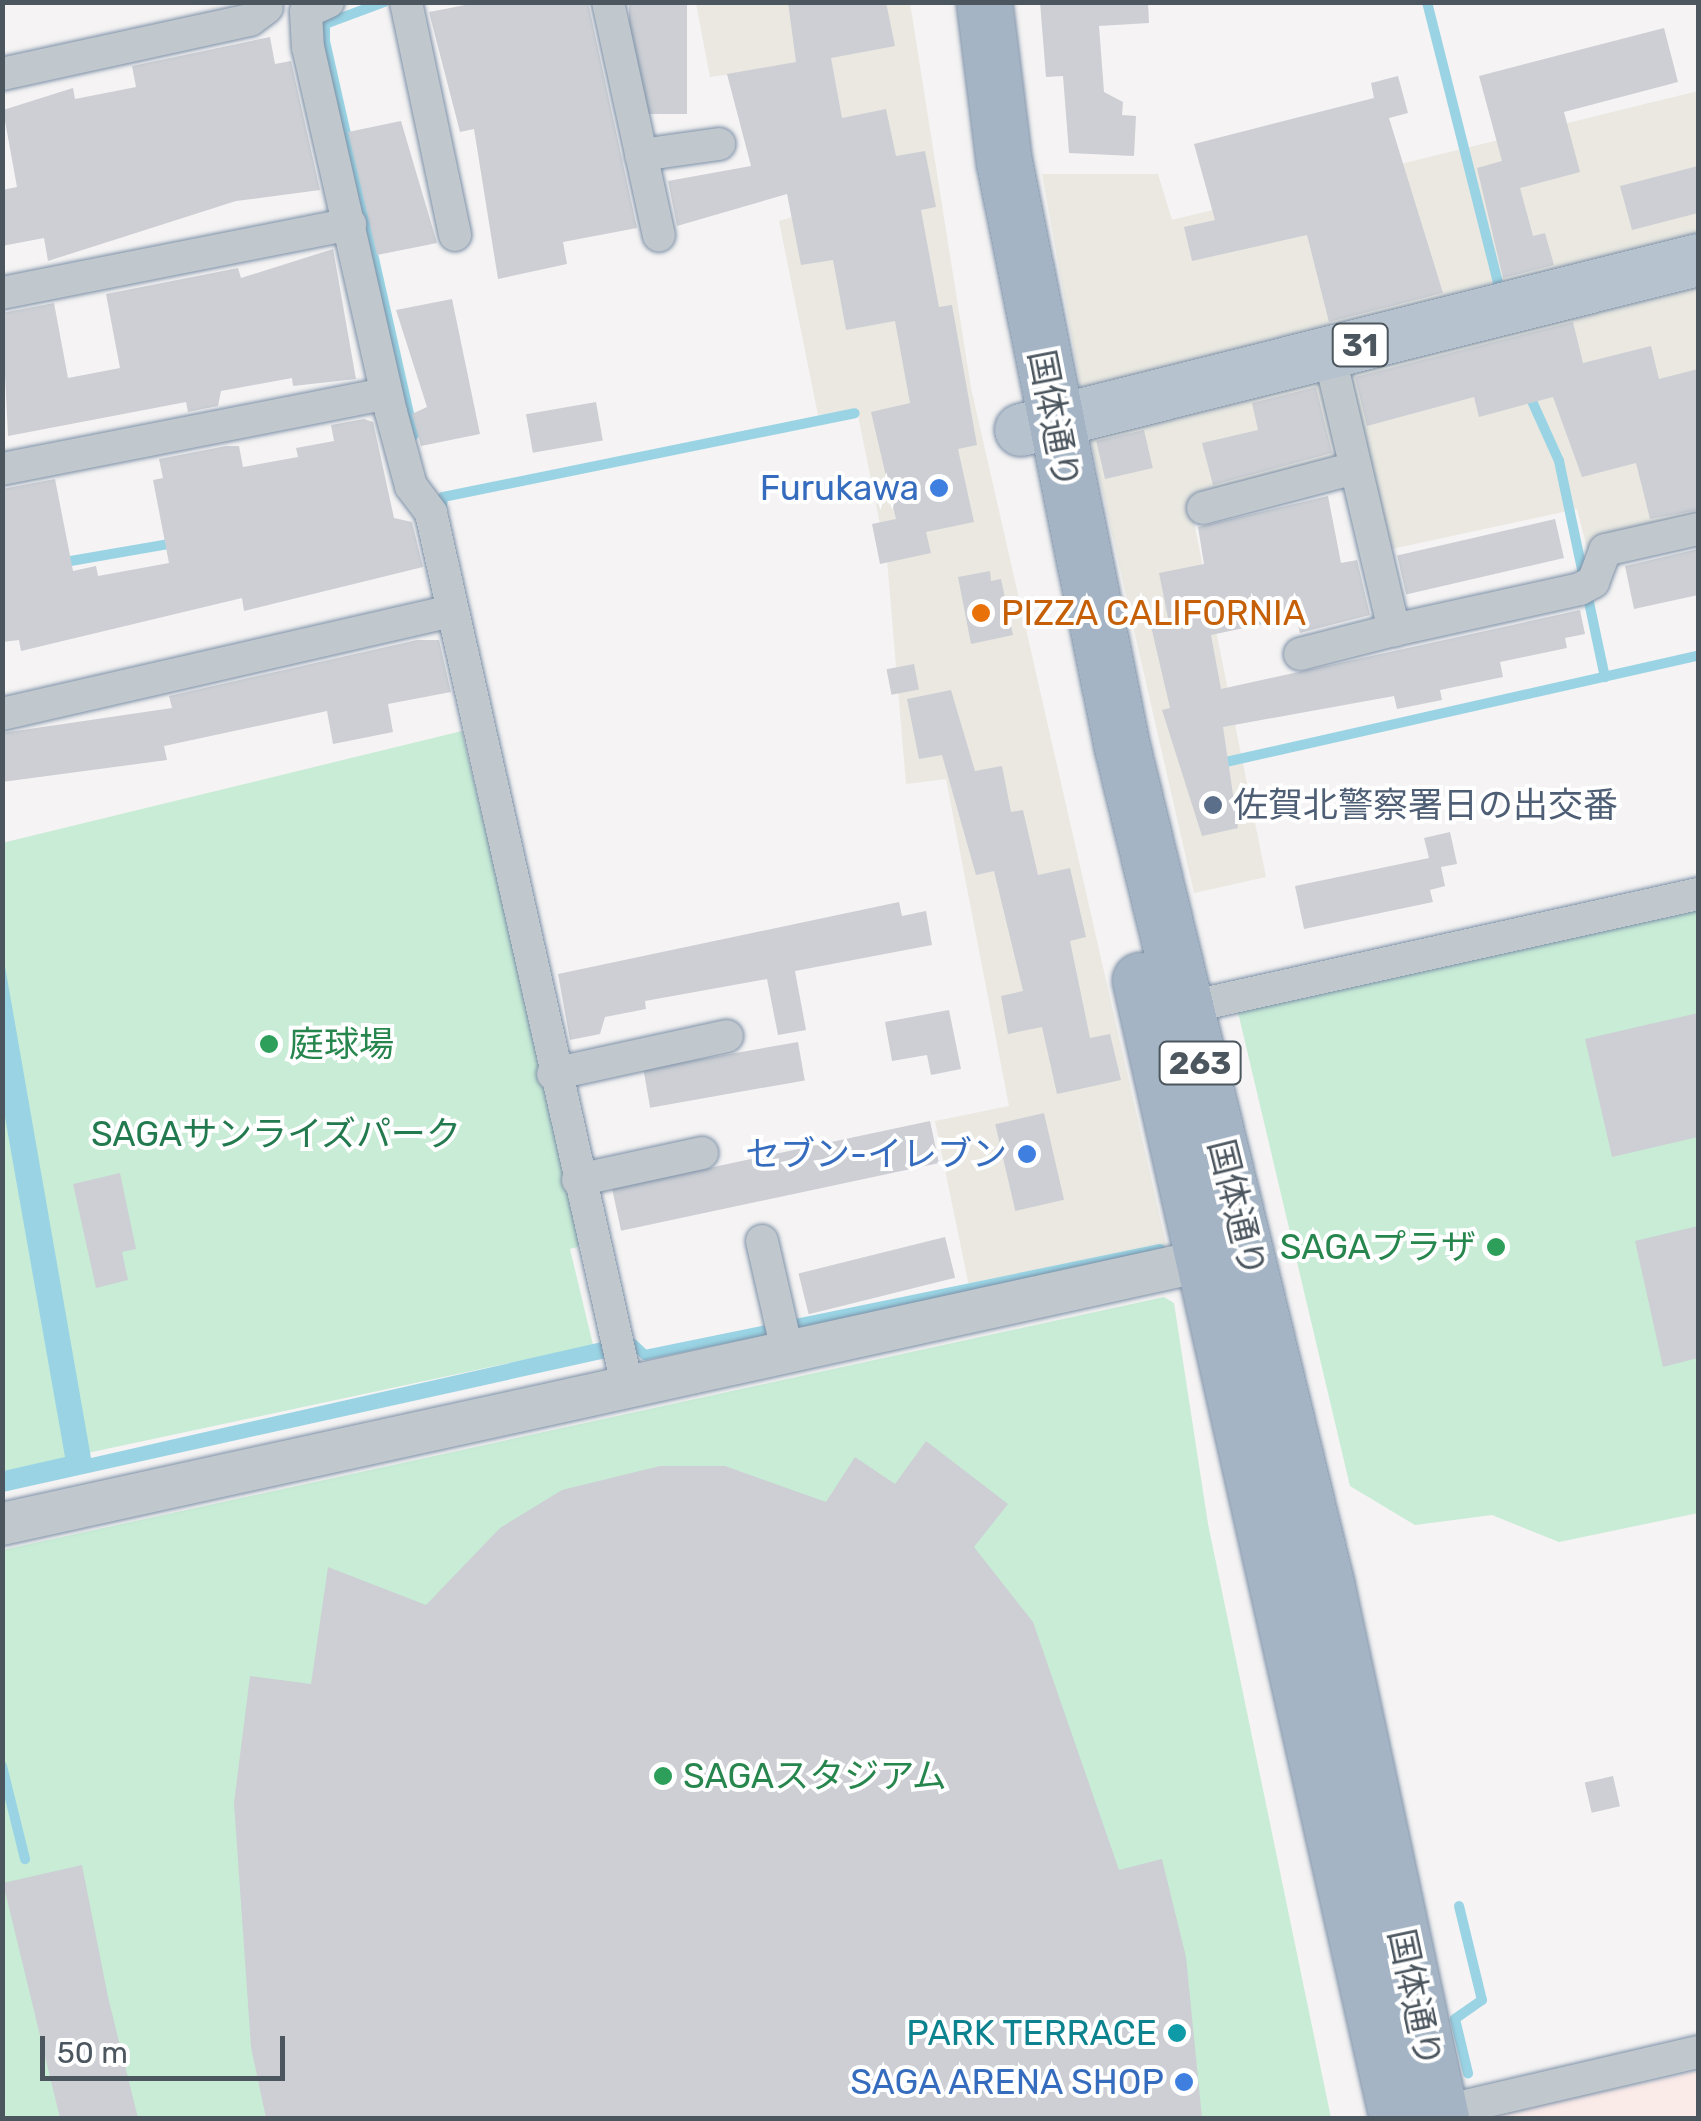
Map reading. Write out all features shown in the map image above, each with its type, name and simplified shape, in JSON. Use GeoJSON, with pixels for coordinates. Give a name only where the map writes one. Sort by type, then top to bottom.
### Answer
{"type":"FeatureCollection","features":[{"type":"Feature","properties":{"kind":"highway","name":"国体通り"},"geometry":{"type":"LineString","coordinates":[[952,2],[1207,1260],[1426,2116]]}},
{"type":"Feature","properties":{"kind":"highway","name":"国体通り"},"geometry":{"type":"LineString","coordinates":[[984,2],[1037,426],[1326,1583],[1426,2116]]}},
{"type":"Feature","properties":{"kind":"main road","name":"31"},"geometry":{"type":"LineString","coordinates":[[1037,426],[1698,260]]}},
{"type":"Feature","properties":{"kind":"street"},"geometry":{"type":"LineString","coordinates":[[608,2],[659,236]]}},
{"type":"Feature","properties":{"kind":"street"},"geometry":{"type":"LineString","coordinates":[[2,74],[250,20],[267,4],[317,7],[350,224],[386,394],[411,486],[431,513],[448,612],[590,1178],[621,1361]]}},
{"type":"Feature","properties":{"kind":"street"},"geometry":{"type":"LineString","coordinates":[[407,6],[455,234]]}},
{"type":"Feature","properties":{"kind":"street"},"geometry":{"type":"LineString","coordinates":[[641,156],[718,144]]}},
{"type":"Feature","properties":{"kind":"street"},"geometry":{"type":"LineString","coordinates":[[2,292],[350,224]]}},
{"type":"Feature","properties":{"kind":"street"},"geometry":{"type":"LineString","coordinates":[[1329,353],[1394,630]]}},
{"type":"Feature","properties":{"kind":"street"},"geometry":{"type":"LineString","coordinates":[[2,469],[386,394]]}},
{"type":"Feature","properties":{"kind":"street"},"geometry":{"type":"LineString","coordinates":[[1202,508],[1355,468]]}},
{"type":"Feature","properties":{"kind":"street"},"geometry":{"type":"LineString","coordinates":[[1300,654],[1587,586],[1606,550],[1698,529]]}},
{"type":"Feature","properties":{"kind":"street"},"geometry":{"type":"LineString","coordinates":[[2,714],[448,612]]}},
{"type":"Feature","properties":{"kind":"street"},"geometry":{"type":"LineString","coordinates":[[1185,1008],[1698,894]]}},
{"type":"Feature","properties":{"kind":"street"},"geometry":{"type":"LineString","coordinates":[[566,1072],[727,1036]]}},
{"type":"Feature","properties":{"kind":"street"},"geometry":{"type":"LineString","coordinates":[[590,1178],[702,1153]]}},
{"type":"Feature","properties":{"kind":"street"},"geometry":{"type":"LineString","coordinates":[[762,1241],[787,1350]]}},
{"type":"Feature","properties":{"kind":"street"},"geometry":{"type":"LineString","coordinates":[[2,1524],[621,1361],[787,1350],[1207,1260]]}},
{"type":"Feature","properties":{"kind":"street"},"geometry":{"type":"LineString","coordinates":[[1426,2116],[1698,2052]]}},
{"type":"Feature","properties":{"kind":"shaded area"},"geometry":{"type":"Polygon","coordinates":[[[696,3],[910,3],[971,388],[1167,1248],[970,1291],[935,1121],[1009,1106],[946,779],[906,784],[887,559],[857,410],[818,415],[779,221],[803,214],[775,68],[710,77],[696,3]]]}},
{"type":"Feature","properties":{"kind":"shaded area"},"geometry":{"type":"Polygon","coordinates":[[[1698,91],[1698,242],[1083,401],[1042,174],[1158,174],[1172,220],[1698,91]]]}},
{"type":"Feature","properties":{"kind":"shaded area"},"geometry":{"type":"Polygon","coordinates":[[[1698,276],[1698,522],[1587,548],[1577,509],[1387,550],[1364,460],[1190,503],[1266,877],[1194,893],[1089,433],[1698,276]]]}},
{"type":"Feature","properties":{"kind":"shaded area"},"geometry":{"type":"Polygon","coordinates":[[[1698,2071],[1698,2118],[1482,2118],[1698,2071]]]}},
{"type":"Feature","properties":{"kind":"green space","name":"SAGAサンライズパーク"},"geometry":{"type":"Polygon","coordinates":[[[462,731],[584,1245],[570,1249],[593,1345],[3,1471],[2,843],[462,731]]]}},
{"type":"Feature","properties":{"kind":"green space","name":"SAGAプラザ"},"geometry":{"type":"Polygon","coordinates":[[[1698,905],[1698,1513],[1559,1542],[1492,1515],[1415,1525],[1350,1486],[1237,1008],[1698,905]]]}},
{"type":"Feature","properties":{"kind":"green space"},"geometry":{"type":"Polygon","coordinates":[[[1164,1297],[1174,1303],[1208,1524],[1331,2118],[3,2118],[2,1550],[1164,1297]]]}},
{"type":"Feature","properties":{"kind":"water"},"geometry":{"type":"Polygon","coordinates":[[[2,949],[91,1458],[624,1337],[629,1353],[3,1492],[3,1471],[65,1457],[3,1106],[2,949]]]}},
{"type":"Feature","properties":{"kind":"building"},"geometry":{"type":"Polygon","coordinates":[[[481,2],[588,2],[637,228],[563,242],[567,264],[498,279],[474,129],[460,132],[429,12],[481,2]]]}},
{"type":"Feature","properties":{"kind":"building"},"geometry":{"type":"Polygon","coordinates":[[[629,2],[687,2],[687,114],[629,114],[629,2]]]}},
{"type":"Feature","properties":{"kind":"building"},"geometry":{"type":"Polygon","coordinates":[[[788,2],[886,2],[895,46],[831,58],[842,118],[886,109],[896,156],[925,151],[936,207],[921,210],[939,307],[952,305],[977,445],[958,449],[974,522],[926,532],[931,553],[880,564],[872,524],[896,519],[871,412],[910,403],[895,321],[846,330],[833,260],[801,265],[787,194],[677,226],[668,181],[751,166],[727,74],[796,62],[788,2]]]}},
{"type":"Feature","properties":{"kind":"building"},"geometry":{"type":"Polygon","coordinates":[[[1040,2],[1148,2],[1149,23],[1099,26],[1104,92],[1123,102],[1122,115],[1136,116],[1134,156],[1069,153],[1063,76],[1046,77],[1040,2]]]}},
{"type":"Feature","properties":{"kind":"building"},"geometry":{"type":"Polygon","coordinates":[[[1664,28],[1678,82],[1564,112],[1580,172],[1520,188],[1533,236],[1545,233],[1554,265],[1503,278],[1477,168],[1502,161],[1479,76],[1664,28]]]}},
{"type":"Feature","properties":{"kind":"building"},"geometry":{"type":"Polygon","coordinates":[[[270,37],[275,64],[291,61],[320,190],[236,201],[48,261],[44,238],[2,246],[2,190],[17,187],[3,110],[73,88],[75,99],[136,87],[132,66],[270,37]]]}},
{"type":"Feature","properties":{"kind":"building"},"geometry":{"type":"Polygon","coordinates":[[[1398,76],[1408,113],[1389,118],[1443,293],[1329,322],[1307,235],[1192,261],[1184,227],[1215,220],[1194,144],[1374,98],[1371,83],[1398,76]]]}},
{"type":"Feature","properties":{"kind":"building"},"geometry":{"type":"Polygon","coordinates":[[[401,121],[437,243],[377,255],[348,132],[401,121]]]}},
{"type":"Feature","properties":{"kind":"building"},"geometry":{"type":"Polygon","coordinates":[[[1698,166],[1698,213],[1632,230],[1620,186],[1698,166]]]}},
{"type":"Feature","properties":{"kind":"building"},"geometry":{"type":"Polygon","coordinates":[[[333,249],[356,379],[293,386],[292,378],[221,391],[218,406],[188,412],[186,402],[8,436],[2,313],[54,303],[68,378],[120,368],[106,294],[238,268],[241,278],[333,249]]]}},
{"type":"Feature","properties":{"kind":"building"},"geometry":{"type":"Polygon","coordinates":[[[452,299],[480,434],[421,446],[412,414],[427,407],[396,310],[452,299]]]}},
{"type":"Feature","properties":{"kind":"building"},"geometry":{"type":"Polygon","coordinates":[[[1573,322],[1583,363],[1651,346],[1659,379],[1698,369],[1698,510],[1650,519],[1636,463],[1582,477],[1553,397],[1479,417],[1474,397],[1367,426],[1355,377],[1573,322]]]}},
{"type":"Feature","properties":{"kind":"building"},"geometry":{"type":"Polygon","coordinates":[[[1316,387],[1332,453],[1213,485],[1202,443],[1258,430],[1252,403],[1316,387]]]}},
{"type":"Feature","properties":{"kind":"building"},"geometry":{"type":"Polygon","coordinates":[[[596,402],[603,440],[533,453],[526,414],[596,402]]]}},
{"type":"Feature","properties":{"kind":"building"},"geometry":{"type":"Polygon","coordinates":[[[364,419],[373,422],[394,518],[412,522],[423,567],[244,611],[242,598],[21,651],[19,640],[2,642],[2,489],[55,479],[73,571],[96,566],[98,576],[169,563],[153,480],[163,478],[159,459],[226,446],[239,446],[243,467],[298,457],[296,448],[334,441],[331,425],[364,419]]]}},
{"type":"Feature","properties":{"kind":"building"},"geometry":{"type":"Polygon","coordinates":[[[1144,430],[1153,468],[1105,479],[1096,441],[1144,430]]]}},
{"type":"Feature","properties":{"kind":"building"},"geometry":{"type":"Polygon","coordinates":[[[1328,496],[1341,563],[1357,560],[1370,615],[1300,633],[1296,617],[1211,635],[1221,689],[1580,610],[1585,634],[1565,638],[1567,648],[1500,662],[1503,677],[1440,690],[1442,700],[1397,709],[1394,696],[1223,727],[1238,828],[1202,836],[1162,710],[1170,708],[1150,622],[1168,618],[1159,573],[1204,564],[1198,527],[1328,496]]]}},
{"type":"Feature","properties":{"kind":"building"},"geometry":{"type":"Polygon","coordinates":[[[1555,519],[1564,558],[1406,594],[1397,555],[1555,519]]]}},
{"type":"Feature","properties":{"kind":"building"},"geometry":{"type":"Polygon","coordinates":[[[1698,549],[1698,595],[1634,609],[1625,566],[1698,549]]]}},
{"type":"Feature","properties":{"kind":"building"},"geometry":{"type":"Polygon","coordinates":[[[990,571],[991,581],[1001,579],[1013,635],[971,644],[958,577],[990,571]]]}},
{"type":"Feature","properties":{"kind":"building"},"geometry":{"type":"Polygon","coordinates":[[[417,640],[439,640],[451,692],[388,704],[393,732],[333,744],[327,711],[164,746],[167,760],[2,782],[2,733],[172,708],[169,696],[417,640]]]}},
{"type":"Feature","properties":{"kind":"building"},"geometry":{"type":"Polygon","coordinates":[[[914,664],[919,690],[891,695],[887,669],[914,664]]]}},
{"type":"Feature","properties":{"kind":"building"},"geometry":{"type":"Polygon","coordinates":[[[951,690],[975,771],[1002,766],[1011,812],[1023,810],[1038,875],[1070,868],[1086,937],[1070,941],[1090,1038],[1110,1034],[1121,1080],[1057,1094],[1042,1027],[1008,1034],[1001,996],[1023,991],[994,871],[976,875],[942,755],[919,759],[907,699],[951,690]]]}},
{"type":"Feature","properties":{"kind":"building"},"geometry":{"type":"Polygon","coordinates":[[[1450,832],[1457,864],[1441,867],[1445,886],[1430,890],[1433,902],[1304,929],[1295,886],[1429,858],[1424,838],[1450,832]]]}},
{"type":"Feature","properties":{"kind":"building"},"geometry":{"type":"Polygon","coordinates":[[[899,902],[902,916],[926,911],[932,945],[795,971],[806,1030],[778,1035],[767,979],[645,1001],[646,1009],[605,1017],[600,1034],[570,1040],[558,974],[899,902]]]}},
{"type":"Feature","properties":{"kind":"building"},"geometry":{"type":"Polygon","coordinates":[[[949,1010],[961,1069],[931,1075],[927,1055],[892,1061],[885,1022],[949,1010]]]}},
{"type":"Feature","properties":{"kind":"building"},"geometry":{"type":"Polygon","coordinates":[[[1698,1013],[1698,1137],[1612,1157],[1585,1039],[1698,1013]]]}},
{"type":"Feature","properties":{"kind":"building"},"geometry":{"type":"Polygon","coordinates":[[[798,1042],[805,1080],[650,1108],[643,1069],[798,1042]]]}},
{"type":"Feature","properties":{"kind":"building"},"geometry":{"type":"Polygon","coordinates":[[[1044,1113],[1064,1200],[1015,1211],[995,1124],[1044,1113]]]}},
{"type":"Feature","properties":{"kind":"building"},"geometry":{"type":"Polygon","coordinates":[[[930,1121],[939,1163],[621,1231],[612,1189],[930,1121]]]}},
{"type":"Feature","properties":{"kind":"building"},"geometry":{"type":"Polygon","coordinates":[[[120,1173],[136,1249],[122,1252],[128,1280],[96,1288],[73,1184],[120,1173]]]}},
{"type":"Feature","properties":{"kind":"building"},"geometry":{"type":"Polygon","coordinates":[[[1698,1226],[1698,1358],[1663,1367],[1635,1241],[1698,1226]]]}},
{"type":"Feature","properties":{"kind":"building"},"geometry":{"type":"Polygon","coordinates":[[[945,1237],[955,1278],[809,1314],[798,1274],[945,1237]]]}},
{"type":"Feature","properties":{"kind":"building","name":"SAGAスタジアム"},"geometry":{"type":"Polygon","coordinates":[[[926,1441],[1008,1504],[974,1547],[1033,1622],[1119,1870],[1162,1859],[1186,1957],[1202,2118],[266,2118],[251,2047],[234,1803],[250,1676],[311,1684],[328,1567],[426,1605],[500,1528],[562,1490],[660,1466],[725,1466],[826,1502],[855,1457],[895,1484],[926,1441]]]}},
{"type":"Feature","properties":{"kind":"building"},"geometry":{"type":"Polygon","coordinates":[[[1613,1776],[1620,1806],[1592,1813],[1585,1783],[1613,1776]]]}},
{"type":"Feature","properties":{"kind":"building"},"geometry":{"type":"Polygon","coordinates":[[[82,1865],[108,1997],[138,2118],[60,2118],[3,1883],[82,1865]]]}},
{"type":"Feature","properties":{"kind":"waterway"},"geometry":{"type":"LineString","coordinates":[[384,2],[325,24],[325,41],[414,435]]}},
{"type":"Feature","properties":{"kind":"waterway"},"geometry":{"type":"LineString","coordinates":[[1427,2],[1500,290]]}},
{"type":"Feature","properties":{"kind":"waterway"},"geometry":{"type":"LineString","coordinates":[[1527,390],[1559,461],[1605,677]]}},
{"type":"Feature","properties":{"kind":"waterway"},"geometry":{"type":"LineString","coordinates":[[441,515],[443,497],[855,413]]}},
{"type":"Feature","properties":{"kind":"waterway"},"geometry":{"type":"LineString","coordinates":[[59,563],[175,543]]}},
{"type":"Feature","properties":{"kind":"waterway"},"geometry":{"type":"LineString","coordinates":[[1217,764],[1698,656]]}},
{"type":"Feature","properties":{"kind":"waterway"},"geometry":{"type":"LineString","coordinates":[[633,1344],[645,1355],[1160,1249]]}},
{"type":"Feature","properties":{"kind":"waterway"},"geometry":{"type":"LineString","coordinates":[[2,1766],[25,1859]]}},
{"type":"Feature","properties":{"kind":"waterway"},"geometry":{"type":"LineString","coordinates":[[1459,1906],[1482,2000],[1455,2019],[1468,2073]]}},
{"type":"Feature","properties":{"kind":"place","name":"Furukawa"},"geometry":{"type":"Point","coordinates":[939,488]}},
{"type":"Feature","properties":{"kind":"place","name":"PIZZA CALIFORNIA"},"geometry":{"type":"Point","coordinates":[981,613]}},
{"type":"Feature","properties":{"kind":"place","name":"佐賀北警察署日の出交番"},"geometry":{"type":"Point","coordinates":[1213,805]}},
{"type":"Feature","properties":{"kind":"place","name":"庭球場"},"geometry":{"type":"Point","coordinates":[269,1044]}},
{"type":"Feature","properties":{"kind":"place","name":"セブン-イレブン"},"geometry":{"type":"Point","coordinates":[1027,1154]}},
{"type":"Feature","properties":{"kind":"place","name":"SAGAプラザ"},"geometry":{"type":"Point","coordinates":[1496,1247]}},
{"type":"Feature","properties":{"kind":"place","name":"SAGAスタジアム"},"geometry":{"type":"Point","coordinates":[663,1776]}},
{"type":"Feature","properties":{"kind":"place","name":"PARK TERRACE"},"geometry":{"type":"Point","coordinates":[1177,2033]}},
{"type":"Feature","properties":{"kind":"place","name":"SAGA ARENA SHOP"},"geometry":{"type":"Point","coordinates":[1184,2082]}}]}
